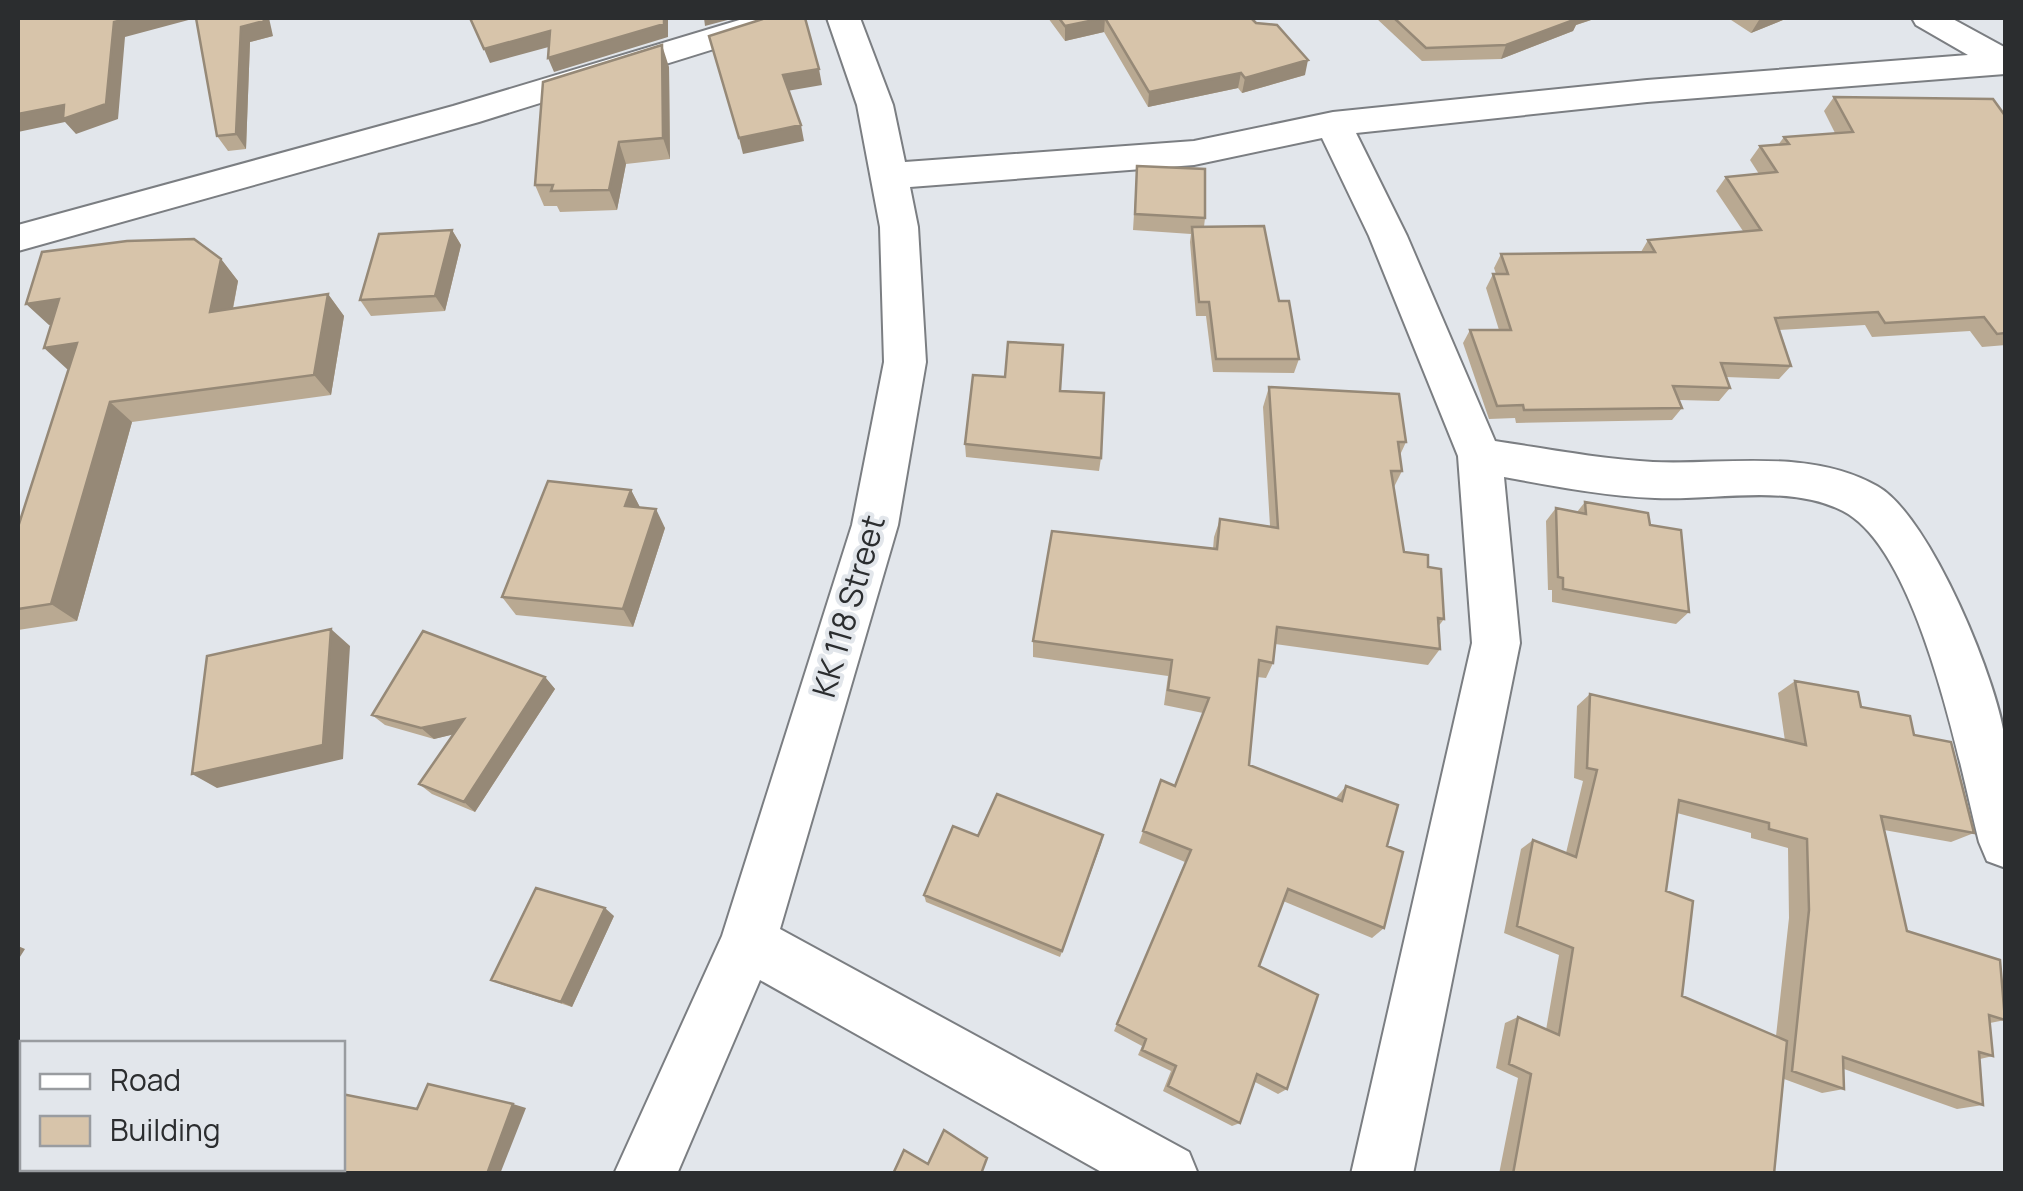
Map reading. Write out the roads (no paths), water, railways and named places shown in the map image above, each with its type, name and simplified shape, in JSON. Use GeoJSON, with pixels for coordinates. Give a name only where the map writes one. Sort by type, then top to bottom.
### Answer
{"type":"FeatureCollection","features":[{"type":"Feature","properties":{"kind":"street"},"geometry":{"type":"LineString","coordinates":[[18,238],[466,114],[779,18]]}},
{"type":"Feature","properties":{"kind":"street","name":"KK 118 Street"},"geometry":{"type":"LineString","coordinates":[[645,1174],[748,942],[878,506],[904,362],[899,227],[875,105],[843,18]]}},
{"type":"Feature","properties":{"kind":"street"},"geometry":{"type":"LineString","coordinates":[[1928,18],[2005,63]]}},
{"type":"Feature","properties":{"kind":"street"},"geometry":{"type":"LineString","coordinates":[[889,176],[1194,153],[1333,124],[1647,92],[2005,63]]}},
{"type":"Feature","properties":{"kind":"street"},"geometry":{"type":"LineString","coordinates":[[1333,124],[1388,236],[1480,456],[1496,643],[1382,1174]]}},
{"type":"Feature","properties":{"kind":"street"},"geometry":{"type":"LineString","coordinates":[[1480,456],[1650,480],[1802,481],[1864,499],[1915,556],[1972,713],[2006,842]]}},
{"type":"Feature","properties":{"kind":"street"},"geometry":{"type":"LineString","coordinates":[[748,942],[1167,1174]]}}]}
